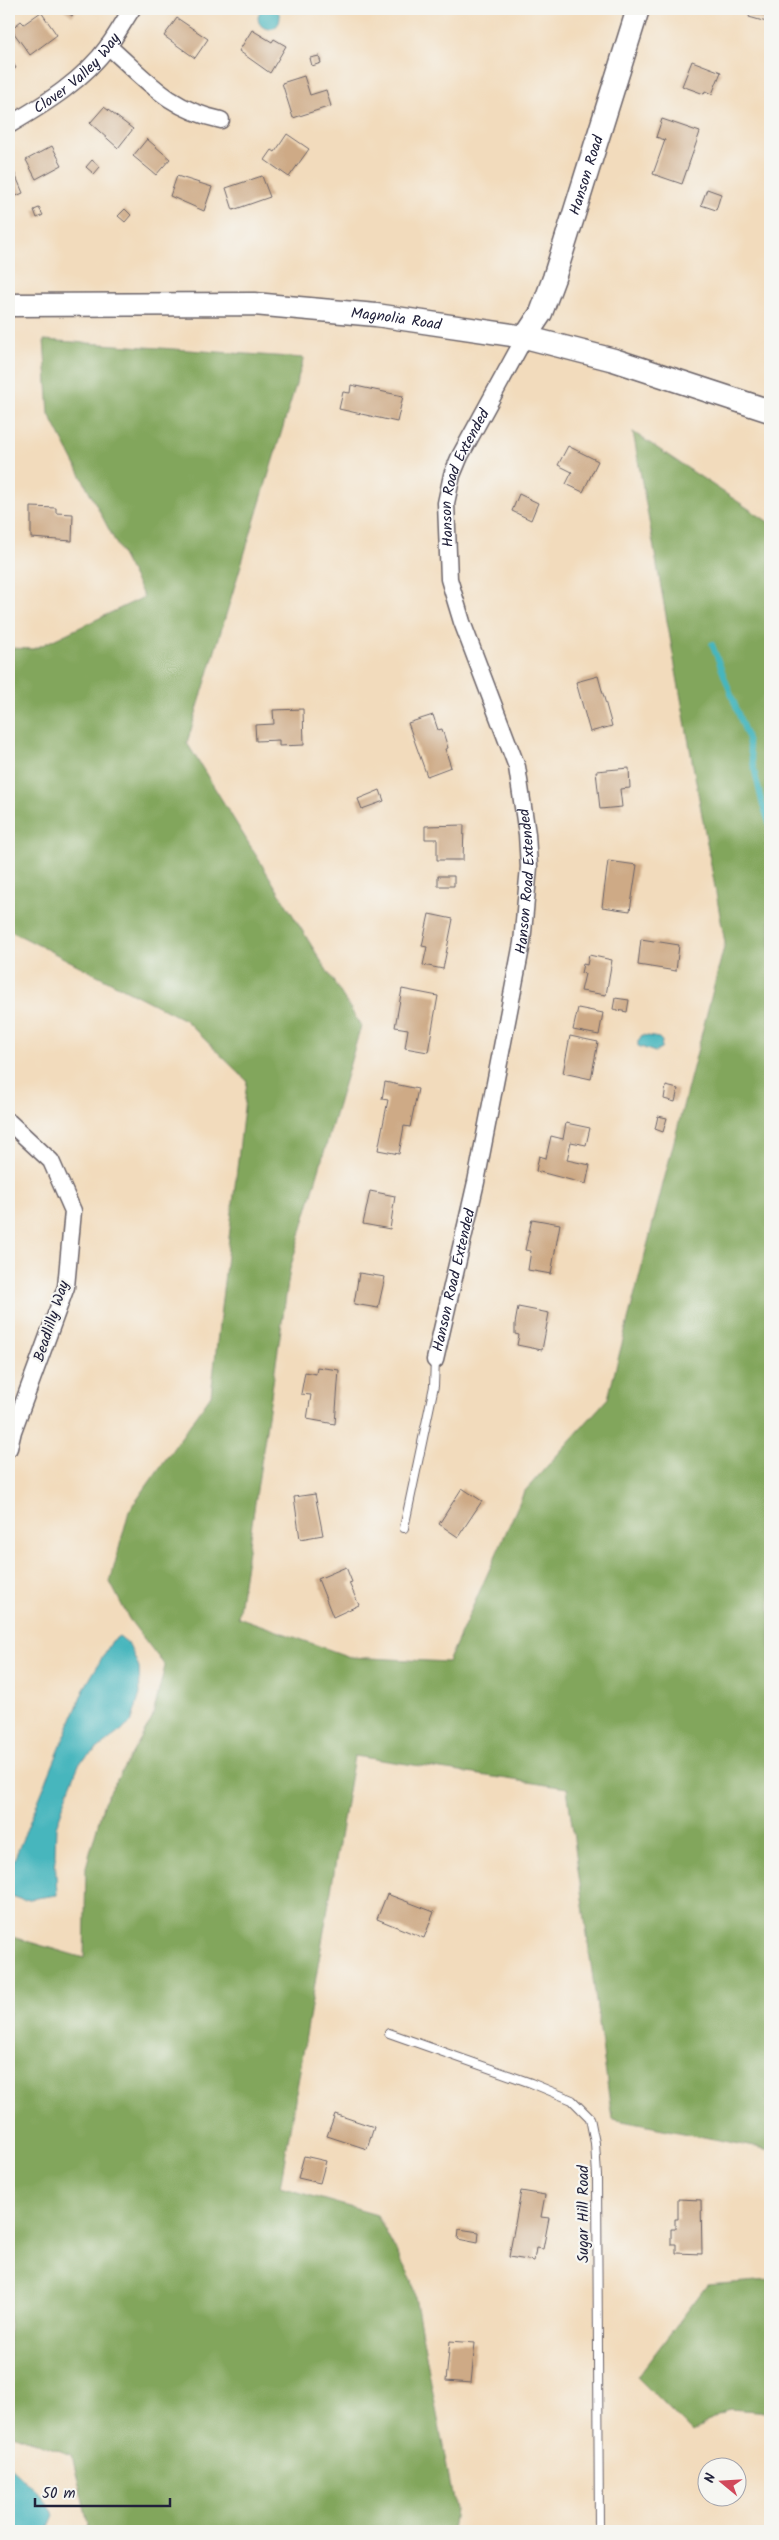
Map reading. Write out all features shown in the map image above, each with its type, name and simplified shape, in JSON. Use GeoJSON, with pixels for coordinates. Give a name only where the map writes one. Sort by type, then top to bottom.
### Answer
{"type":"FeatureCollection","features":[{"type":"Feature","properties":{"kind":"main road","name":"Hanson Road"},"geometry":{"type":"LineString","coordinates":[[525,337],[540,313],[554,278],[638,9]]}},
{"type":"Feature","properties":{"kind":"main road","name":"Magnolia Road"},"geometry":{"type":"LineString","coordinates":[[9,305],[254,304],[376,315],[525,337],[614,360],[770,411]]}},
{"type":"Feature","properties":{"kind":"street","name":"Clover Valley Way"},"geometry":{"type":"LineString","coordinates":[[9,125],[36,110],[74,82],[108,46],[132,9]]}},
{"type":"Feature","properties":{"kind":"street"},"geometry":{"type":"LineString","coordinates":[[108,46],[164,97],[197,115],[221,120]]}},
{"type":"Feature","properties":{"kind":"street","name":"Hanson Road Extended"},"geometry":{"type":"LineString","coordinates":[[435,1360],[476,1182],[522,943],[529,867],[527,834],[517,767],[462,622],[449,579],[446,503],[452,475],[460,456],[525,337]]}},
{"type":"Feature","properties":{"kind":"street","name":"Beadlilly Way"},"geometry":{"type":"LineString","coordinates":[[9,1122],[51,1162],[73,1210],[66,1287],[11,1430],[9,1448]]}},
{"type":"Feature","properties":{"kind":"lane"},"geometry":{"type":"LineString","coordinates":[[404,1528],[434,1386],[435,1360]]}},
{"type":"Feature","properties":{"kind":"lane","name":"Sugar Hill Road"},"geometry":{"type":"LineString","coordinates":[[388,2033],[530,2083],[572,2100],[590,2118],[596,2143],[597,2176],[599,2531]]}},
{"type":"Feature","properties":{"kind":"green space"},"geometry":{"type":"Polygon","coordinates":[[[44,340],[304,358],[187,743],[361,1026],[290,1269],[238,1617],[350,1657],[448,1662],[524,1492],[608,1398],[725,943],[633,432],[770,523],[770,2150],[612,2119],[567,1788],[354,1756],[280,2187],[377,2215],[412,2281],[455,2510],[452,2531],[86,2531],[88,2523],[72,2455],[9,2433],[9,1936],[84,1958],[86,1867],[104,1802],[152,1719],[165,1666],[129,1619],[110,1582],[129,1511],[211,1395],[247,1081],[185,1020],[9,930],[9,648],[34,649],[144,597],[49,414],[44,340]]]}},
{"type":"Feature","properties":{"kind":"green space"},"geometry":{"type":"Polygon","coordinates":[[[770,2280],[770,2412],[729,2409],[692,2432],[637,2377],[707,2285],[770,2280]]]}},
{"type":"Feature","properties":{"kind":"water"},"geometry":{"type":"Polygon","coordinates":[[[269,7],[277,10],[280,18],[277,26],[269,29],[261,26],[258,18],[261,10],[269,7]]]}},
{"type":"Feature","properties":{"kind":"water"},"geometry":{"type":"Polygon","coordinates":[[[642,1035],[659,1038],[662,1041],[661,1049],[655,1052],[638,1046],[638,1041],[642,1035]]]}},
{"type":"Feature","properties":{"kind":"water"},"geometry":{"type":"Polygon","coordinates":[[[119,1636],[128,1643],[139,1667],[140,1694],[131,1723],[80,1762],[56,1827],[57,1895],[23,1900],[9,1895],[9,1872],[85,1687],[112,1641],[119,1636]]]}},
{"type":"Feature","properties":{"kind":"water"},"geometry":{"type":"Polygon","coordinates":[[[9,2466],[41,2496],[54,2515],[47,2531],[9,2531],[9,2466]]]}},
{"type":"Feature","properties":{"kind":"building"},"geometry":{"type":"Polygon","coordinates":[[[63,9],[78,9],[72,16],[63,9]]]}},
{"type":"Feature","properties":{"kind":"building"},"geometry":{"type":"Polygon","coordinates":[[[751,9],[770,9],[770,23],[749,17],[751,9]]]}},
{"type":"Feature","properties":{"kind":"building"},"geometry":{"type":"Polygon","coordinates":[[[41,12],[57,35],[30,55],[11,29],[21,21],[24,24],[41,12]]]}},
{"type":"Feature","properties":{"kind":"building"},"geometry":{"type":"Polygon","coordinates":[[[177,18],[208,39],[195,58],[164,36],[177,18]]]}},
{"type":"Feature","properties":{"kind":"building"},"geometry":{"type":"Polygon","coordinates":[[[252,30],[272,42],[274,39],[286,46],[270,73],[239,51],[252,30]]]}},
{"type":"Feature","properties":{"kind":"building"},"geometry":{"type":"Polygon","coordinates":[[[9,56],[16,68],[9,72],[9,56]]]}},
{"type":"Feature","properties":{"kind":"building"},"geometry":{"type":"Polygon","coordinates":[[[319,56],[321,63],[312,66],[310,58],[319,56]]]}},
{"type":"Feature","properties":{"kind":"building"},"geometry":{"type":"Polygon","coordinates":[[[692,61],[721,72],[712,94],[705,91],[704,94],[682,86],[692,61]]]}},
{"type":"Feature","properties":{"kind":"building"},"geometry":{"type":"Polygon","coordinates":[[[304,76],[310,95],[326,90],[331,106],[293,118],[282,83],[304,76]]]}},
{"type":"Feature","properties":{"kind":"building"},"geometry":{"type":"Polygon","coordinates":[[[104,107],[133,129],[118,148],[90,123],[104,107]]]}},
{"type":"Feature","properties":{"kind":"building"},"geometry":{"type":"Polygon","coordinates":[[[662,119],[700,132],[682,184],[653,174],[665,140],[656,137],[662,119]]]}},
{"type":"Feature","properties":{"kind":"building"},"geometry":{"type":"Polygon","coordinates":[[[287,134],[309,149],[289,177],[265,160],[272,150],[275,152],[287,134]]]}},
{"type":"Feature","properties":{"kind":"building"},"geometry":{"type":"Polygon","coordinates":[[[147,139],[170,159],[156,175],[133,156],[147,139]]]}},
{"type":"Feature","properties":{"kind":"building"},"geometry":{"type":"Polygon","coordinates":[[[52,146],[62,165],[36,179],[26,160],[52,146]]]}},
{"type":"Feature","properties":{"kind":"building"},"geometry":{"type":"Polygon","coordinates":[[[92,160],[100,167],[94,174],[86,167],[92,160]]]}},
{"type":"Feature","properties":{"kind":"building"},"geometry":{"type":"Polygon","coordinates":[[[12,167],[23,193],[9,199],[9,168],[12,167]]]}},
{"type":"Feature","properties":{"kind":"building"},"geometry":{"type":"Polygon","coordinates":[[[177,176],[212,187],[204,211],[170,196],[177,176]]]}},
{"type":"Feature","properties":{"kind":"building"},"geometry":{"type":"Polygon","coordinates":[[[262,176],[270,197],[233,210],[226,188],[262,176]]]}},
{"type":"Feature","properties":{"kind":"building"},"geometry":{"type":"Polygon","coordinates":[[[707,189],[721,194],[716,210],[701,205],[707,189]]]}},
{"type":"Feature","properties":{"kind":"building"},"geometry":{"type":"Polygon","coordinates":[[[39,208],[43,215],[37,218],[34,210],[39,208]]]}},
{"type":"Feature","properties":{"kind":"building"},"geometry":{"type":"Polygon","coordinates":[[[125,209],[131,215],[125,222],[118,216],[125,209]]]}},
{"type":"Feature","properties":{"kind":"building"},"geometry":{"type":"Polygon","coordinates":[[[351,385],[403,396],[397,422],[339,409],[343,392],[350,393],[351,385]]]}},
{"type":"Feature","properties":{"kind":"building"},"geometry":{"type":"Polygon","coordinates":[[[568,446],[598,461],[583,492],[566,484],[572,472],[558,465],[568,446]]]}},
{"type":"Feature","properties":{"kind":"building"},"geometry":{"type":"Polygon","coordinates":[[[519,494],[538,503],[531,520],[512,511],[519,494]]]}},
{"type":"Feature","properties":{"kind":"building"},"geometry":{"type":"Polygon","coordinates":[[[31,507],[56,508],[56,513],[73,514],[72,541],[31,538],[31,507]]]}},
{"type":"Feature","properties":{"kind":"building"},"geometry":{"type":"Polygon","coordinates":[[[598,676],[612,726],[590,732],[576,682],[598,676]]]}},
{"type":"Feature","properties":{"kind":"building"},"geometry":{"type":"Polygon","coordinates":[[[303,709],[304,745],[279,746],[279,740],[256,741],[255,725],[274,724],[273,710],[303,709]]]}},
{"type":"Feature","properties":{"kind":"building"},"geometry":{"type":"Polygon","coordinates":[[[433,715],[438,730],[442,729],[448,748],[445,749],[451,767],[427,776],[408,723],[433,715]]]}},
{"type":"Feature","properties":{"kind":"building"},"geometry":{"type":"Polygon","coordinates":[[[629,768],[630,788],[620,789],[622,807],[600,809],[596,771],[629,768]]]}},
{"type":"Feature","properties":{"kind":"building"},"geometry":{"type":"Polygon","coordinates":[[[380,790],[384,801],[362,809],[358,799],[380,790]]]}},
{"type":"Feature","properties":{"kind":"building"},"geometry":{"type":"Polygon","coordinates":[[[464,825],[463,860],[437,860],[437,839],[425,839],[425,826],[464,825]]]}},
{"type":"Feature","properties":{"kind":"building"},"geometry":{"type":"Polygon","coordinates":[[[608,861],[637,865],[630,911],[602,907],[608,861]]]}},
{"type":"Feature","properties":{"kind":"building"},"geometry":{"type":"Polygon","coordinates":[[[438,876],[454,876],[454,886],[438,886],[438,876]]]}},
{"type":"Feature","properties":{"kind":"building"},"geometry":{"type":"Polygon","coordinates":[[[429,914],[453,919],[443,969],[423,965],[427,947],[422,946],[429,914]]]}},
{"type":"Feature","properties":{"kind":"building"},"geometry":{"type":"Polygon","coordinates":[[[641,939],[679,945],[676,971],[638,965],[641,939]]]}},
{"type":"Feature","properties":{"kind":"building"},"geometry":{"type":"Polygon","coordinates":[[[589,955],[612,960],[606,995],[581,991],[585,974],[581,973],[583,964],[587,965],[589,955]]]}},
{"type":"Feature","properties":{"kind":"building"},"geometry":{"type":"Polygon","coordinates":[[[402,989],[438,996],[428,1052],[405,1048],[408,1029],[395,1027],[402,989]]]}},
{"type":"Feature","properties":{"kind":"building"},"geometry":{"type":"Polygon","coordinates":[[[615,998],[629,1000],[627,1012],[613,1009],[615,998]]]}},
{"type":"Feature","properties":{"kind":"building"},"geometry":{"type":"Polygon","coordinates":[[[578,1008],[603,1013],[599,1035],[573,1030],[578,1008]]]}},
{"type":"Feature","properties":{"kind":"building"},"geometry":{"type":"Polygon","coordinates":[[[570,1036],[598,1042],[591,1079],[563,1073],[570,1036]]]}},
{"type":"Feature","properties":{"kind":"building"},"geometry":{"type":"Polygon","coordinates":[[[385,1082],[418,1089],[410,1127],[404,1126],[399,1154],[378,1150],[388,1100],[382,1099],[385,1082]]]}},
{"type":"Feature","properties":{"kind":"building"},"geometry":{"type":"Polygon","coordinates":[[[666,1086],[678,1089],[675,1102],[664,1099],[666,1086]]]}},
{"type":"Feature","properties":{"kind":"building"},"geometry":{"type":"Polygon","coordinates":[[[658,1116],[667,1118],[663,1132],[655,1129],[658,1116]]]}},
{"type":"Feature","properties":{"kind":"building"},"geometry":{"type":"Polygon","coordinates":[[[566,1123],[590,1128],[586,1145],[571,1142],[567,1160],[590,1165],[586,1184],[536,1171],[539,1156],[546,1158],[551,1136],[563,1139],[566,1123]]]}},
{"type":"Feature","properties":{"kind":"building"},"geometry":{"type":"Polygon","coordinates":[[[370,1191],[395,1196],[390,1229],[363,1224],[370,1191]]]}},
{"type":"Feature","properties":{"kind":"building"},"geometry":{"type":"Polygon","coordinates":[[[532,1219],[560,1224],[551,1274],[528,1270],[531,1251],[525,1250],[532,1219]]]}},
{"type":"Feature","properties":{"kind":"building"},"geometry":{"type":"Polygon","coordinates":[[[359,1273],[385,1277],[378,1308],[354,1304],[359,1273]]]}},
{"type":"Feature","properties":{"kind":"building"},"geometry":{"type":"Polygon","coordinates":[[[518,1307],[549,1313],[542,1350],[517,1345],[519,1335],[515,1334],[515,1324],[518,1307]]]}},
{"type":"Feature","properties":{"kind":"building"},"geometry":{"type":"Polygon","coordinates":[[[317,1367],[339,1370],[335,1424],[307,1419],[311,1395],[301,1394],[305,1372],[316,1374],[317,1367]]]}},
{"type":"Feature","properties":{"kind":"building"},"geometry":{"type":"Polygon","coordinates":[[[462,1488],[482,1501],[458,1537],[439,1524],[462,1488]]]}},
{"type":"Feature","properties":{"kind":"building"},"geometry":{"type":"Polygon","coordinates":[[[315,1494],[323,1535],[300,1539],[294,1497],[315,1494]]]}},
{"type":"Feature","properties":{"kind":"building"},"geometry":{"type":"Polygon","coordinates":[[[346,1567],[352,1582],[349,1583],[359,1605],[333,1617],[318,1579],[346,1567]]]}},
{"type":"Feature","properties":{"kind":"building"},"geometry":{"type":"Polygon","coordinates":[[[387,1894],[434,1912],[424,1938],[377,1919],[387,1894]]]}},
{"type":"Feature","properties":{"kind":"building"},"geometry":{"type":"Polygon","coordinates":[[[335,2114],[374,2127],[367,2149],[327,2136],[335,2114]]]}},
{"type":"Feature","properties":{"kind":"building"},"geometry":{"type":"Polygon","coordinates":[[[304,2156],[326,2161],[320,2183],[298,2178],[304,2156]]]}},
{"type":"Feature","properties":{"kind":"building"},"geometry":{"type":"Polygon","coordinates":[[[521,2191],[545,2195],[541,2217],[549,2218],[543,2249],[536,2248],[534,2261],[509,2257],[521,2191]]]}},
{"type":"Feature","properties":{"kind":"building"},"geometry":{"type":"Polygon","coordinates":[[[678,2199],[701,2200],[702,2254],[676,2253],[676,2244],[671,2244],[671,2229],[675,2229],[675,2219],[678,2219],[678,2199]]]}},
{"type":"Feature","properties":{"kind":"building"},"geometry":{"type":"Polygon","coordinates":[[[459,2229],[479,2232],[478,2243],[458,2239],[459,2229]]]}},
{"type":"Feature","properties":{"kind":"building"},"geometry":{"type":"Polygon","coordinates":[[[450,2341],[475,2343],[471,2383],[446,2381],[450,2341]]]}},
{"type":"Feature","properties":{"kind":"waterway"},"geometry":{"type":"LineString","coordinates":[[712,644],[746,734],[762,803],[770,826]]}}]}
